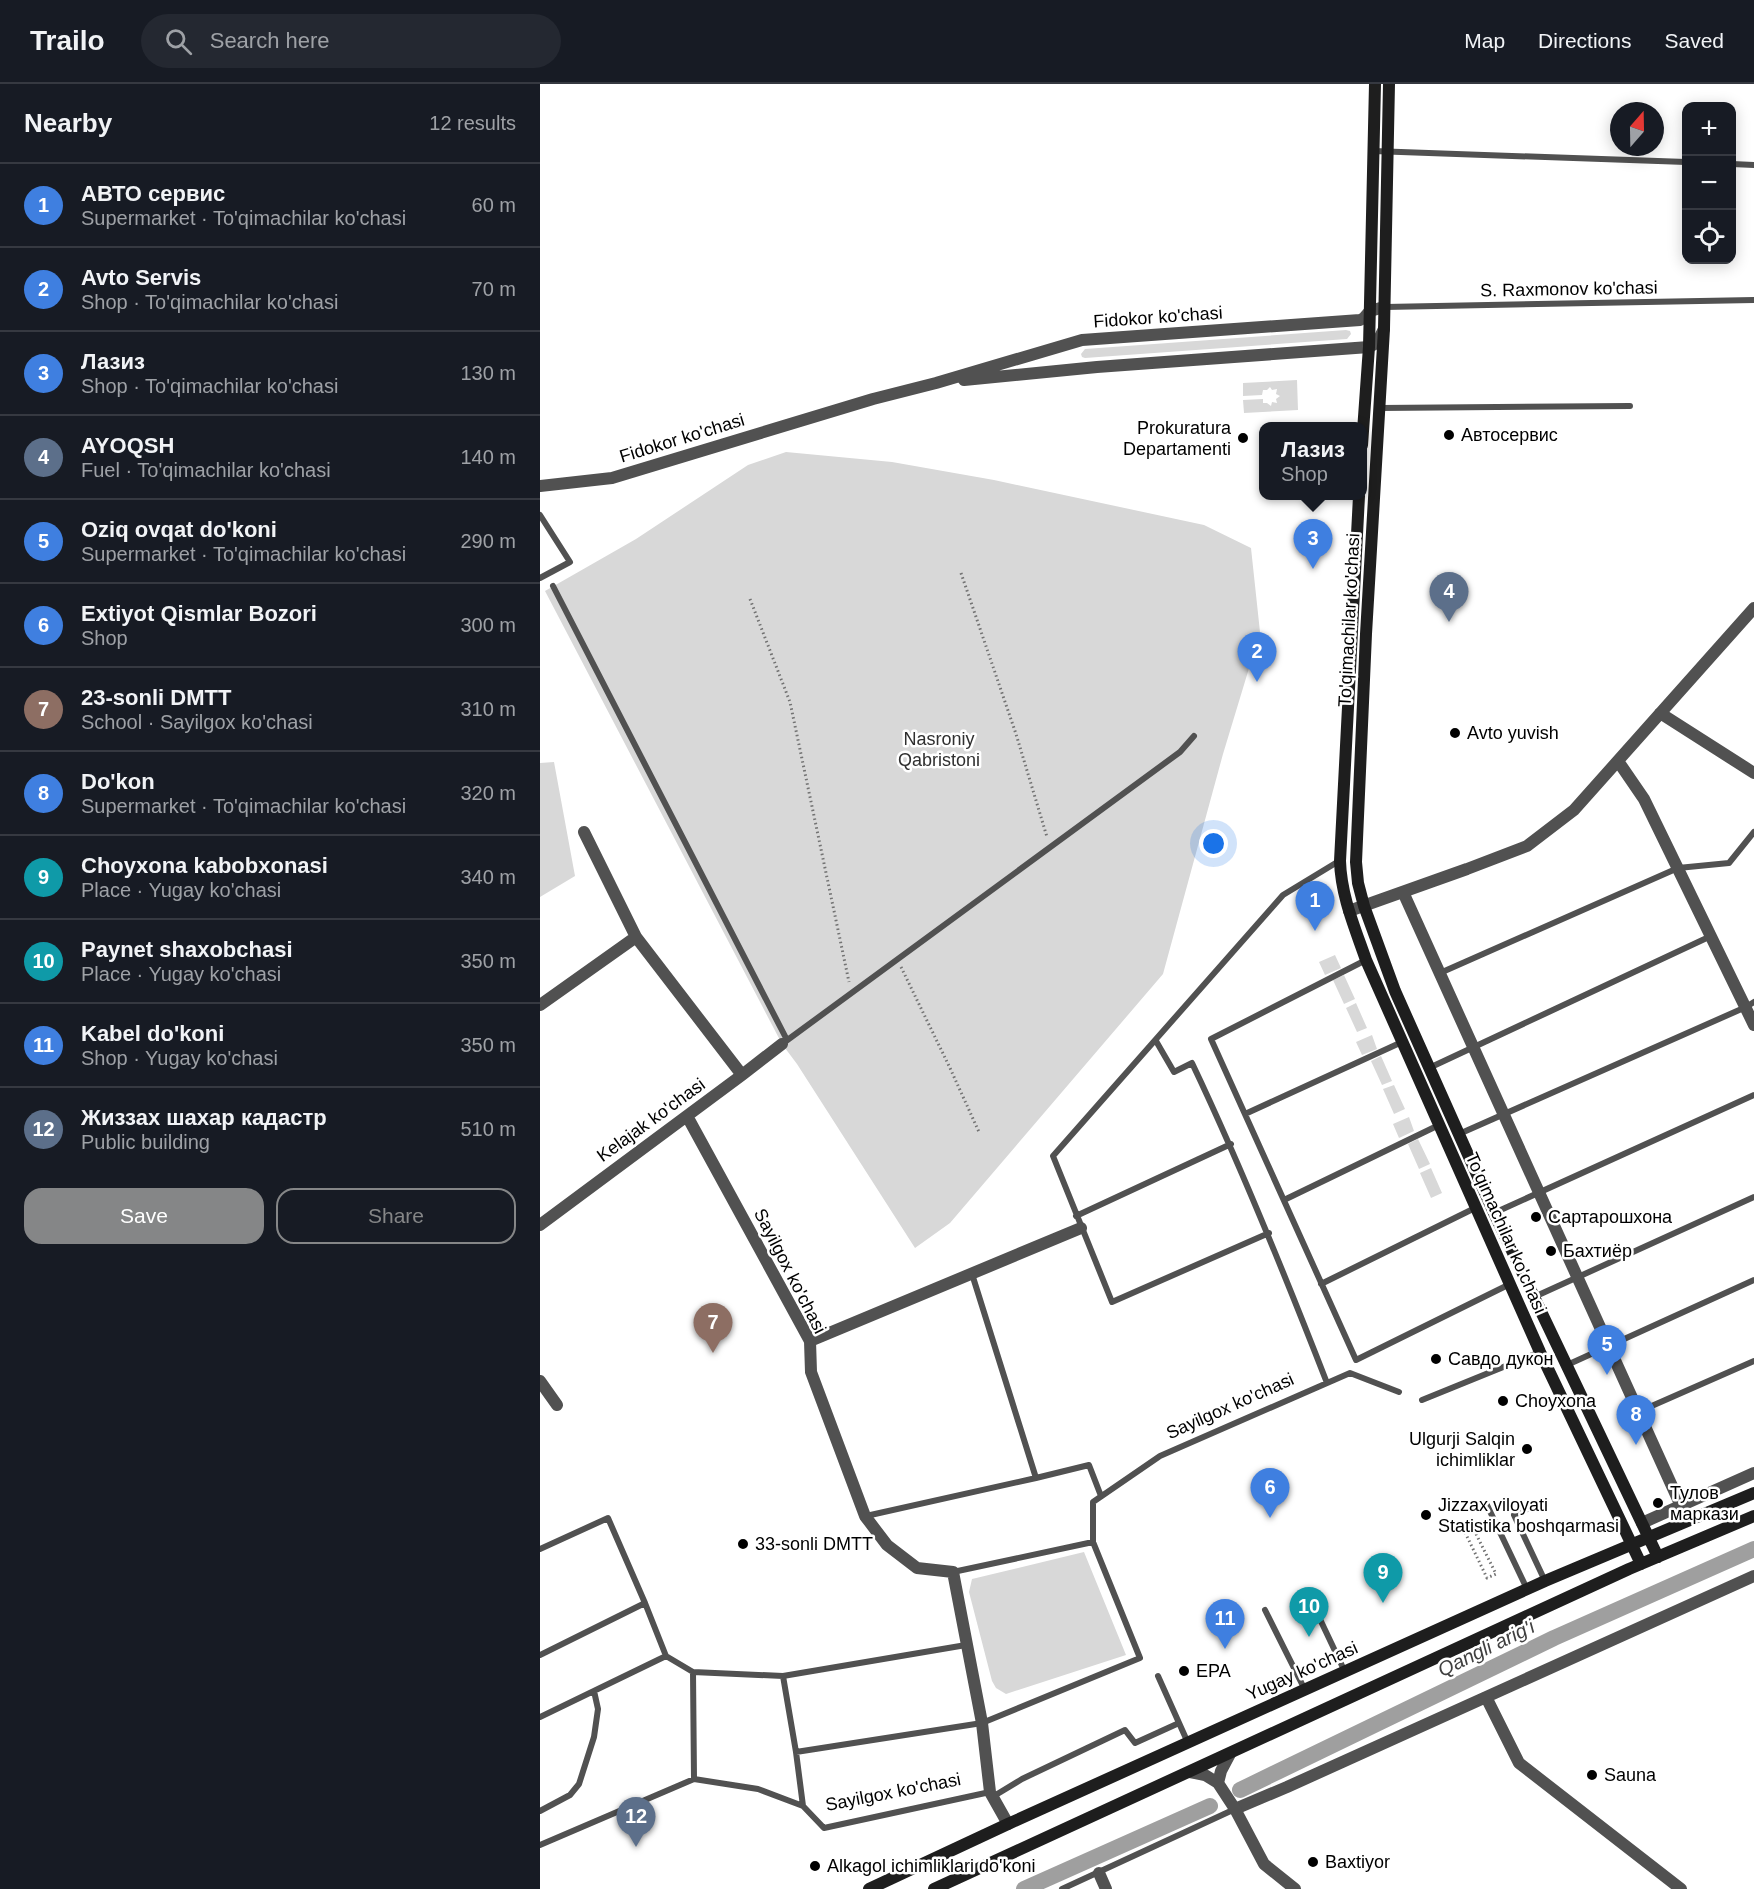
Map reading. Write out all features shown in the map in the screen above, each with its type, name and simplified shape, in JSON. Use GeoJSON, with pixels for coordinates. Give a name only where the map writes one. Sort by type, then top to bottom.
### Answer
{"type":"FeatureCollection","features":[{"type":"Feature","properties":{"kind":"main road"},"geometry":{"type":"LineString","coordinates":[[1364,422],[1369,347],[1375,84]]}},
{"type":"Feature","properties":{"kind":"main road","name":"To'qimachilar ko'chasi"},"geometry":{"type":"LineString","coordinates":[[1389,84],[1384,329],[1366,634],[1356,862],[1358,883],[1395,991],[1429,1068],[1494,1213],[1658,1557]]}},
{"type":"Feature","properties":{"kind":"main road","name":"To'qimachilar ko'chasi"},"geometry":{"type":"LineString","coordinates":[[1359,500],[1340,861],[1342,884],[1349,911],[1366,960],[1540,1352],[1641,1564]]}},
{"type":"Feature","properties":{"kind":"main road","name":"Yugay ko'chasi"},"geometry":{"type":"LineString","coordinates":[[869,1889],[1527,1589],[1754,1493]]}},
{"type":"Feature","properties":{"kind":"main road"},"geometry":{"type":"LineString","coordinates":[[934,1889],[1641,1564],[1754,1516]]}},
{"type":"Feature","properties":{"kind":"street","name":"Fidokor ko'chasi"},"geometry":{"type":"LineString","coordinates":[[540,486],[612,478],[873,399],[1082,340],[1360,320],[1370,311],[1384,308]]}},
{"type":"Feature","properties":{"kind":"street"},"geometry":{"type":"LineString","coordinates":[[1369,347],[1377,343],[1384,329]]}},
{"type":"Feature","properties":{"kind":"street","name":"Fidokor ko'chasi"},"geometry":{"type":"LineString","coordinates":[[936,383],[1097,367],[1369,347]]}},
{"type":"Feature","properties":{"kind":"street"},"geometry":{"type":"LineString","coordinates":[[1349,911],[1527,846],[1574,810],[1754,608]]}},
{"type":"Feature","properties":{"kind":"street"},"geometry":{"type":"LineString","coordinates":[[1660,713],[1754,773]]}},
{"type":"Feature","properties":{"kind":"street"},"geometry":{"type":"LineString","coordinates":[[1618,760],[1644,799],[1711,936],[1750,1004],[1754,1025]]}},
{"type":"Feature","properties":{"kind":"street"},"geometry":{"type":"LineString","coordinates":[[584,832],[636,937],[742,1076]]}},
{"type":"Feature","properties":{"kind":"street"},"geometry":{"type":"LineString","coordinates":[[1403,892],[1680,1506]]}},
{"type":"Feature","properties":{"kind":"street"},"geometry":{"type":"LineString","coordinates":[[540,1005],[636,937]]}},
{"type":"Feature","properties":{"kind":"street","name":"Kelajak ko'chasi"},"geometry":{"type":"LineString","coordinates":[[540,1225],[785,1042]]}},
{"type":"Feature","properties":{"kind":"street","name":"Sayilgox ko'chasi"},"geometry":{"type":"LineString","coordinates":[[687,1116],[810,1341],[811,1372],[865,1516],[887,1545],[917,1569],[953,1572]]}},
{"type":"Feature","properties":{"kind":"street"},"geometry":{"type":"LineString","coordinates":[[810,1341],[1081,1228]]}},
{"type":"Feature","properties":{"kind":"street"},"geometry":{"type":"LineString","coordinates":[[540,1381],[557,1405]]}},
{"type":"Feature","properties":{"kind":"street"},"geometry":{"type":"LineString","coordinates":[[1642,1522],[1754,1473]]}},
{"type":"Feature","properties":{"kind":"street"},"geometry":{"type":"LineString","coordinates":[[953,1572],[982,1723],[992,1794],[1008,1824]]}},
{"type":"Feature","properties":{"kind":"street"},"geometry":{"type":"LineString","coordinates":[[1235,1809],[1754,1576]]}},
{"type":"Feature","properties":{"kind":"street"},"geometry":{"type":"LineString","coordinates":[[1486,1697],[1519,1763],[1681,1889]]}},
{"type":"Feature","properties":{"kind":"street"},"geometry":{"type":"LineString","coordinates":[[1218,1783],[1221,1771],[1230,1754]]}},
{"type":"Feature","properties":{"kind":"street"},"geometry":{"type":"LineString","coordinates":[[1190,1772],[1205,1775],[1218,1783],[1235,1809],[1264,1864],[1295,1889]]}},
{"type":"Feature","properties":{"kind":"street"},"geometry":{"type":"LineString","coordinates":[[1099,1873],[1106,1889]]}},
{"type":"Feature","properties":{"kind":"lane"},"geometry":{"type":"LineString","coordinates":[[1374,152],[1682,162]]}},
{"type":"Feature","properties":{"kind":"lane"},"geometry":{"type":"LineString","coordinates":[[1736,164],[1754,165]]}},
{"type":"Feature","properties":{"kind":"lane","name":"S. Raxmonov ko'chasi"},"geometry":{"type":"LineString","coordinates":[[1384,308],[1754,300]]}},
{"type":"Feature","properties":{"kind":"lane"},"geometry":{"type":"LineString","coordinates":[[1380,408],[1630,406]]}},
{"type":"Feature","properties":{"kind":"lane"},"geometry":{"type":"LineString","coordinates":[[540,515],[570,562],[540,578]]}},
{"type":"Feature","properties":{"kind":"lane"},"geometry":{"type":"LineString","coordinates":[[553,586],[785,1042],[1180,752],[1194,736]]}},
{"type":"Feature","properties":{"kind":"lane"},"geometry":{"type":"LineString","coordinates":[[1440,973],[1678,868],[1730,863],[1754,832]]}},
{"type":"Feature","properties":{"kind":"lane"},"geometry":{"type":"LineString","coordinates":[[1269,1233],[1112,1302],[1053,1156],[1283,895],[1340,861]]}},
{"type":"Feature","properties":{"kind":"lane"},"geometry":{"type":"LineString","coordinates":[[1429,1068],[1711,936]]}},
{"type":"Feature","properties":{"kind":"lane"},"geometry":{"type":"LineString","coordinates":[[1366,960],[1211,1039],[1356,1360],[1510,1284]]}},
{"type":"Feature","properties":{"kind":"lane"},"geometry":{"type":"LineString","coordinates":[[1459,1134],[1750,1004]]}},
{"type":"Feature","properties":{"kind":"lane"},"geometry":{"type":"LineString","coordinates":[[1155,1041],[1174,1072],[1192,1063],[1231,1144],[1269,1233],[1327,1383]]}},
{"type":"Feature","properties":{"kind":"lane"},"geometry":{"type":"LineString","coordinates":[[1245,1114],[1402,1042]]}},
{"type":"Feature","properties":{"kind":"lane"},"geometry":{"type":"LineString","coordinates":[[1494,1213],[1754,1095]]}},
{"type":"Feature","properties":{"kind":"lane"},"geometry":{"type":"LineString","coordinates":[[1284,1200],[1439,1125]]}},
{"type":"Feature","properties":{"kind":"lane"},"geometry":{"type":"LineString","coordinates":[[1076,1216],[1231,1144]]}},
{"type":"Feature","properties":{"kind":"lane"},"geometry":{"type":"LineString","coordinates":[[1534,1297],[1754,1197]]}},
{"type":"Feature","properties":{"kind":"lane"},"geometry":{"type":"LineString","coordinates":[[1322,1284],[1476,1208]]}},
{"type":"Feature","properties":{"kind":"lane"},"geometry":{"type":"LineString","coordinates":[[972,1274],[1036,1478]]}},
{"type":"Feature","properties":{"kind":"lane"},"geometry":{"type":"LineString","coordinates":[[1567,1365],[1754,1280]]}},
{"type":"Feature","properties":{"kind":"lane"},"geometry":{"type":"LineString","coordinates":[[1422,1400],[1540,1352]]}},
{"type":"Feature","properties":{"kind":"lane"},"geometry":{"type":"LineString","coordinates":[[1638,1413],[1754,1361]]}},
{"type":"Feature","properties":{"kind":"lane","name":"Sayilgox ko'chasi"},"geometry":{"type":"LineString","coordinates":[[1101,1496],[1160,1456],[1350,1373],[1398,1392]]}},
{"type":"Feature","properties":{"kind":"lane"},"geometry":{"type":"LineString","coordinates":[[796,1752],[982,1723],[1140,1658],[1093,1542],[1092,1502],[1101,1496],[1089,1465],[865,1516]]}},
{"type":"Feature","properties":{"kind":"lane"},"geometry":{"type":"LineString","coordinates":[[1540,1503],[1514,1515],[1545,1581]]}},
{"type":"Feature","properties":{"kind":"lane"},"geometry":{"type":"LineString","coordinates":[[1487,1505],[1527,1589]]}},
{"type":"Feature","properties":{"kind":"lane"},"geometry":{"type":"LineString","coordinates":[[540,1549],[608,1518],[666,1656],[693,1672],[783,1676],[966,1645]]}},
{"type":"Feature","properties":{"kind":"lane","name":"Sayilgox ko'chasi"},"geometry":{"type":"LineString","coordinates":[[953,1572],[1093,1542]]}},
{"type":"Feature","properties":{"kind":"lane"},"geometry":{"type":"LineString","coordinates":[[540,1654],[645,1603]]}},
{"type":"Feature","properties":{"kind":"lane"},"geometry":{"type":"LineString","coordinates":[[1265,1610],[1305,1690]]}},
{"type":"Feature","properties":{"kind":"lane"},"geometry":{"type":"LineString","coordinates":[[1318,1614],[1345,1672]]}},
{"type":"Feature","properties":{"kind":"lane"},"geometry":{"type":"LineString","coordinates":[[540,1717],[666,1656]]}},
{"type":"Feature","properties":{"kind":"lane"},"geometry":{"type":"LineString","coordinates":[[540,1845],[694,1779],[693,1672]]}},
{"type":"Feature","properties":{"kind":"lane"},"geometry":{"type":"LineString","coordinates":[[783,1676],[803,1806]]}},
{"type":"Feature","properties":{"kind":"lane"},"geometry":{"type":"LineString","coordinates":[[1158,1676],[1188,1743]]}},
{"type":"Feature","properties":{"kind":"lane"},"geometry":{"type":"LineString","coordinates":[[540,1811],[570,1795],[579,1784],[594,1737],[598,1709],[594,1691]]}},
{"type":"Feature","properties":{"kind":"lane","name":"Sayilgox ko'chasi"},"geometry":{"type":"LineString","coordinates":[[694,1779],[758,1789],[803,1806],[824,1828],[992,1794],[1125,1730],[1135,1743],[1179,1723]]}},
{"type":"Feature","properties":{"kind":"lane"},"geometry":{"type":"LineString","coordinates":[[1062,1889],[1235,1809]]}},
{"type":"Feature","properties":{"kind":"path"},"geometry":{"type":"LineString","coordinates":[[961,573],[1016,734],[1050,847]]}},
{"type":"Feature","properties":{"kind":"path"},"geometry":{"type":"LineString","coordinates":[[750,599],[790,702],[852,993]]}},
{"type":"Feature","properties":{"kind":"path"},"geometry":{"type":"LineString","coordinates":[[898,960],[941,1047],[979,1132]]}},
{"type":"Feature","properties":{"kind":"path"},"geometry":{"type":"LineString","coordinates":[[1470,1522],[1496,1574],[1486,1578],[1462,1526],[1470,1522]]}},
{"type":"Feature","properties":{"kind":"green space"},"geometry":{"type":"Polygon","coordinates":[[[1346,330],[1351,334],[1347,339],[1085,358],[1081,354],[1085,349],[1346,330]]]}},
{"type":"Feature","properties":{"kind":"green space"},"geometry":{"type":"Polygon","coordinates":[[[1297,380],[1298,410],[1244,413],[1243,400],[1263,399],[1263,403],[1271,406],[1272,402],[1277,403],[1276,399],[1280,396],[1276,394],[1277,389],[1272,390],[1270,387],[1263,390],[1262,395],[1243,396],[1243,383],[1297,380]]]}},
{"type":"Feature","properties":{"kind":"green space","name":"Nasroniy Qabristoni"},"geometry":{"type":"Polygon","coordinates":[[[786,452],[892,462],[994,480],[1204,525],[1251,548],[1260,632],[1223,754],[1163,974],[950,1223],[915,1248],[782,1044],[545,591],[636,539],[748,465],[786,452]]]}},
{"type":"Feature","properties":{"kind":"green space"},"geometry":{"type":"Polygon","coordinates":[[[554,762],[575,876],[540,897],[540,763],[554,762]]]}},
{"type":"Feature","properties":{"kind":"green space"},"geometry":{"type":"Polygon","coordinates":[[[1335,955],[1341,968],[1325,975],[1319,962],[1335,955]]]}},
{"type":"Feature","properties":{"kind":"green space"},"geometry":{"type":"Polygon","coordinates":[[[1344,975],[1355,999],[1344,1004],[1333,980],[1344,975]]]}},
{"type":"Feature","properties":{"kind":"green space"},"geometry":{"type":"Polygon","coordinates":[[[1356,1003],[1367,1028],[1357,1032],[1346,1008],[1356,1003]]]}},
{"type":"Feature","properties":{"kind":"green space"},"geometry":{"type":"Polygon","coordinates":[[[1372,1035],[1377,1049],[1362,1055],[1356,1042],[1372,1035]]]}},
{"type":"Feature","properties":{"kind":"green space"},"geometry":{"type":"Polygon","coordinates":[[[1381,1056],[1392,1081],[1382,1085],[1371,1061],[1381,1056]]]}},
{"type":"Feature","properties":{"kind":"green space"},"geometry":{"type":"Polygon","coordinates":[[[1394,1085],[1405,1109],[1394,1114],[1383,1089],[1394,1085]]]}},
{"type":"Feature","properties":{"kind":"green space"},"geometry":{"type":"Polygon","coordinates":[[[1409,1117],[1414,1131],[1399,1138],[1393,1124],[1409,1117]]]}},
{"type":"Feature","properties":{"kind":"green space"},"geometry":{"type":"Polygon","coordinates":[[[1418,1139],[1430,1164],[1419,1169],[1408,1144],[1418,1139]]]}},
{"type":"Feature","properties":{"kind":"green space"},"geometry":{"type":"Polygon","coordinates":[[[1431,1168],[1442,1193],[1431,1198],[1420,1173],[1431,1168]]]}},
{"type":"Feature","properties":{"kind":"green space"},"geometry":{"type":"Polygon","coordinates":[[[1084,1552],[1126,1655],[1006,1694],[996,1688],[992,1681],[969,1592],[972,1579],[1084,1552]]]}},
{"type":"Feature","properties":{"kind":"waterway","name":"Qangli arig'i"},"geometry":{"type":"LineString","coordinates":[[1240,1790],[1554,1638],[1754,1549]]}},
{"type":"Feature","properties":{"kind":"waterway","name":"Qangli arig'i"},"geometry":{"type":"LineString","coordinates":[[1024,1889],[1210,1806]]}},
{"type":"Feature","properties":{"kind":"place","name":"Автосервис"},"geometry":{"type":"Point","coordinates":[1449,435]}},
{"type":"Feature","properties":{"kind":"place","name":"Prokuratura Departamenti"},"geometry":{"type":"Point","coordinates":[1243,438]}},
{"type":"Feature","properties":{"kind":"place","name":"Лазиз"},"geometry":{"type":"Point","coordinates":[1313,569]}},
{"type":"Feature","properties":{"kind":"place","name":"AYOQSH"},"geometry":{"type":"Point","coordinates":[1449,622]}},
{"type":"Feature","properties":{"kind":"place","name":"Avto Servis"},"geometry":{"type":"Point","coordinates":[1257,682]}},
{"type":"Feature","properties":{"kind":"place","name":"Avto yuvish"},"geometry":{"type":"Point","coordinates":[1455,733]}},
{"type":"Feature","properties":{"kind":"place","name":"АВТО сервис"},"geometry":{"type":"Point","coordinates":[1315,931]}},
{"type":"Feature","properties":{"kind":"place","name":"Сартарошхона"},"geometry":{"type":"Point","coordinates":[1536,1217]}},
{"type":"Feature","properties":{"kind":"place","name":"Бахтиёр"},"geometry":{"type":"Point","coordinates":[1551,1251]}},
{"type":"Feature","properties":{"kind":"place","name":"23-sonli DMTT"},"geometry":{"type":"Point","coordinates":[713,1353]}},
{"type":"Feature","properties":{"kind":"place","name":"Cавдо дукон"},"geometry":{"type":"Point","coordinates":[1436,1359]}},
{"type":"Feature","properties":{"kind":"place","name":"Oziq ovqat do'koni"},"geometry":{"type":"Point","coordinates":[1607,1375]}},
{"type":"Feature","properties":{"kind":"place","name":"Choyxona"},"geometry":{"type":"Point","coordinates":[1503,1401]}},
{"type":"Feature","properties":{"kind":"place","name":"Do'kon"},"geometry":{"type":"Point","coordinates":[1636,1445]}},
{"type":"Feature","properties":{"kind":"place","name":"Ulgurji Salqin ichimliklar"},"geometry":{"type":"Point","coordinates":[1527,1449]}},
{"type":"Feature","properties":{"kind":"place","name":"Тулов маркази"},"geometry":{"type":"Point","coordinates":[1658,1503]}},
{"type":"Feature","properties":{"kind":"place","name":"Jizzax viloyati Statistika boshqarmasi"},"geometry":{"type":"Point","coordinates":[1426,1515]}},
{"type":"Feature","properties":{"kind":"place","name":"Extiyot Qismlar Bozori"},"geometry":{"type":"Point","coordinates":[1270,1518]}},
{"type":"Feature","properties":{"kind":"place","name":"33-sonli DMTT"},"geometry":{"type":"Point","coordinates":[743,1544]}},
{"type":"Feature","properties":{"kind":"place","name":"Choyxona kabobxonasi"},"geometry":{"type":"Point","coordinates":[1383,1603]}},
{"type":"Feature","properties":{"kind":"place","name":"Paynet shaxobchasi"},"geometry":{"type":"Point","coordinates":[1309,1637]}},
{"type":"Feature","properties":{"kind":"place","name":"Kabel do'koni"},"geometry":{"type":"Point","coordinates":[1225,1649]}},
{"type":"Feature","properties":{"kind":"place","name":"EPA"},"geometry":{"type":"Point","coordinates":[1184,1671]}},
{"type":"Feature","properties":{"kind":"place","name":"Sauna"},"geometry":{"type":"Point","coordinates":[1592,1775]}},
{"type":"Feature","properties":{"kind":"place","name":"Жиззах шахар кадастр"},"geometry":{"type":"Point","coordinates":[636,1847]}},
{"type":"Feature","properties":{"kind":"place","name":"Baxtiyor"},"geometry":{"type":"Point","coordinates":[1313,1862]}},
{"type":"Feature","properties":{"kind":"place","name":"Alkagol ichimliklari do'koni"},"geometry":{"type":"Point","coordinates":[815,1866]}}]}
